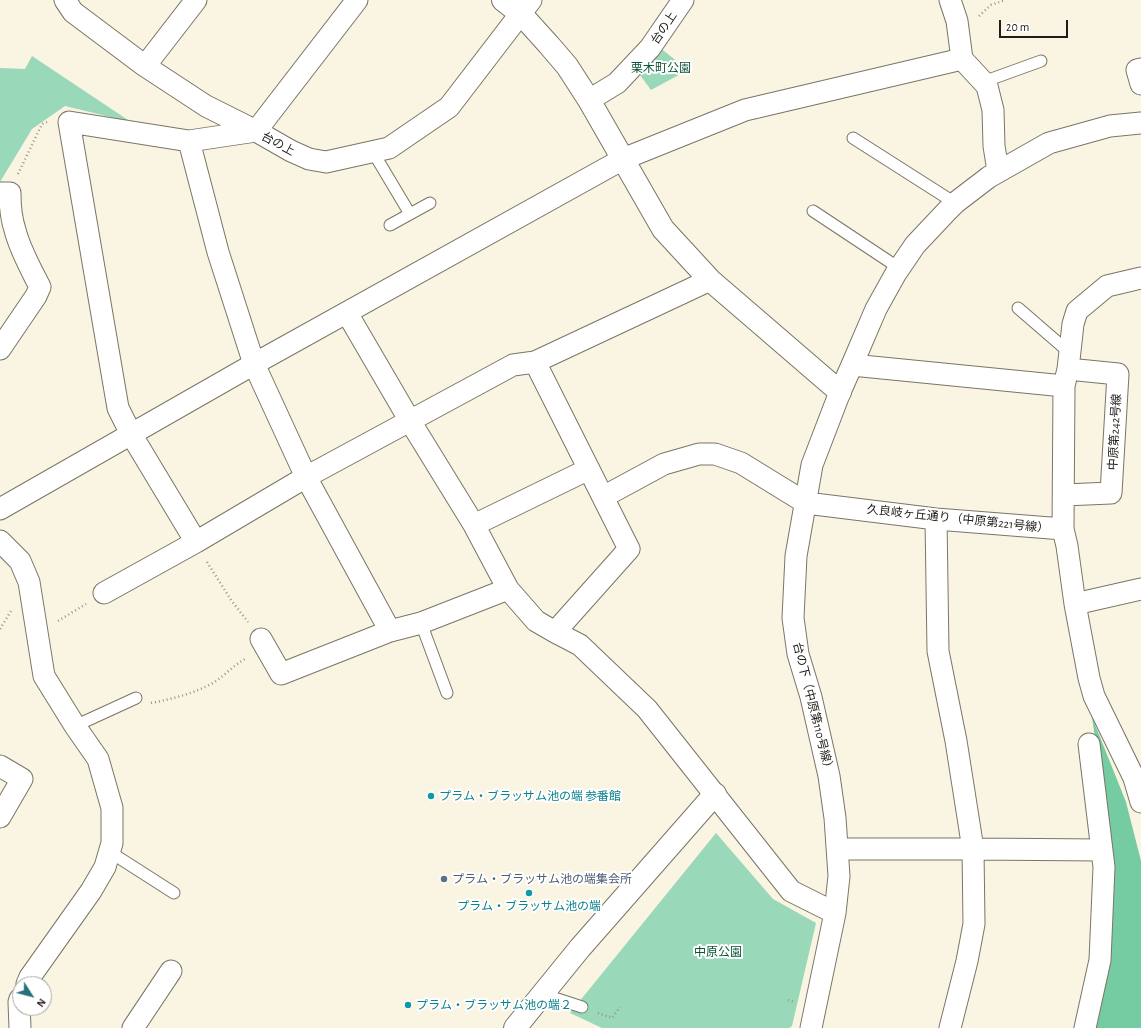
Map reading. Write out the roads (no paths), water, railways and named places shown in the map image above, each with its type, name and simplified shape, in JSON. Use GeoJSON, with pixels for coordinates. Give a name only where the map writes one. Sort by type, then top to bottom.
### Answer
{"type":"FeatureCollection","features":[{"type":"Feature","properties":{"kind":"street"},"geometry":{"type":"LineString","coordinates":[[65,0],[73,12],[145,66],[206,106],[256,131],[357,0]]}},
{"type":"Feature","properties":{"kind":"street"},"geometry":{"type":"LineString","coordinates":[[145,66],[196,0]]}},
{"type":"Feature","properties":{"kind":"street"},"geometry":{"type":"LineString","coordinates":[[503,0],[526,7],[550,45],[567,66],[624,159],[662,229],[710,280],[840,392]]}},
{"type":"Feature","properties":{"kind":"street","name":"台の上"},"geometry":{"type":"LineString","coordinates":[[589,100],[617,83],[650,48],[683,0]]}},
{"type":"Feature","properties":{"kind":"street"},"geometry":{"type":"LineString","coordinates":[[950,0],[957,21],[962,59],[987,86],[993,110],[994,146],[998,171]]}},
{"type":"Feature","properties":{"kind":"street","name":"台の上"},"geometry":{"type":"LineString","coordinates":[[131,434],[118,408],[70,122],[189,141],[256,131],[291,151],[309,159],[326,162],[389,148],[449,107],[526,7]]}},
{"type":"Feature","properties":{"kind":"street"},"geometry":{"type":"LineString","coordinates":[[0,509],[254,364],[624,159],[745,110],[962,59]]}},
{"type":"Feature","properties":{"kind":"street"},"geometry":{"type":"LineString","coordinates":[[1141,69],[1137,70],[1141,84]]}},
{"type":"Feature","properties":{"kind":"street","name":"台の下（中原第110号線）"},"geometry":{"type":"LineString","coordinates":[[811,1028],[835,913],[839,876],[835,818],[829,776],[811,697],[798,654],[792,618],[796,556],[812,466],[840,392],[876,309],[899,268],[915,245],[955,203],[998,171],[1049,143],[1110,126],[1141,123]]}},
{"type":"Feature","properties":{"kind":"street"},"geometry":{"type":"LineString","coordinates":[[189,141],[218,252],[254,364],[306,477],[390,631]]}},
{"type":"Feature","properties":{"kind":"street"},"geometry":{"type":"LineString","coordinates":[[0,349],[36,296],[40,287],[23,253],[14,230],[11,212],[5,193]]}},
{"type":"Feature","properties":{"kind":"street"},"geometry":{"type":"LineString","coordinates":[[1063,529],[1068,369],[1073,324],[1078,311],[1107,286],[1141,278]]}},
{"type":"Feature","properties":{"kind":"street"},"geometry":{"type":"LineString","coordinates":[[104,593],[196,542],[306,477],[513,365],[535,362],[710,280]]}},
{"type":"Feature","properties":{"kind":"street"},"geometry":{"type":"LineString","coordinates":[[347,313],[410,421],[474,525],[508,589],[536,622],[580,645],[647,709],[790,891],[835,913]]}},
{"type":"Feature","properties":{"kind":"street"},"geometry":{"type":"LineString","coordinates":[[535,362],[629,549],[554,632]]}},
{"type":"Feature","properties":{"kind":"street"},"geometry":{"type":"LineString","coordinates":[[852,365],[1068,369]]}},
{"type":"Feature","properties":{"kind":"street","name":"中原第242号線"},"geometry":{"type":"LineString","coordinates":[[1064,495],[1111,493],[1118,374],[1068,369]]}},
{"type":"Feature","properties":{"kind":"street"},"geometry":{"type":"LineString","coordinates":[[131,434],[196,542]]}},
{"type":"Feature","properties":{"kind":"street"},"geometry":{"type":"LineString","coordinates":[[603,497],[664,464],[699,454],[716,454],[741,463],[806,503]]}},
{"type":"Feature","properties":{"kind":"street"},"geometry":{"type":"LineString","coordinates":[[474,525],[589,469]]}},
{"type":"Feature","properties":{"kind":"street","name":"久良岐ヶ丘通り（中原第221号線）"},"geometry":{"type":"LineString","coordinates":[[806,503],[936,519],[1063,529],[1067,546],[1075,604],[1089,678],[1094,696],[1134,778],[1140,794]]}},
{"type":"Feature","properties":{"kind":"street"},"geometry":{"type":"LineString","coordinates":[[936,519],[938,651],[956,741],[972,849],[974,924],[967,961],[950,1028]]}},
{"type":"Feature","properties":{"kind":"street"},"geometry":{"type":"LineString","coordinates":[[0,541],[20,561],[29,582],[44,676],[98,760],[112,808],[112,843],[106,866],[91,891],[31,976]]}},
{"type":"Feature","properties":{"kind":"street"},"geometry":{"type":"LineString","coordinates":[[18,600],[29,582]]}},
{"type":"Feature","properties":{"kind":"street"},"geometry":{"type":"LineString","coordinates":[[261,639],[281,674],[390,631],[421,623],[508,589]]}},
{"type":"Feature","properties":{"kind":"street"},"geometry":{"type":"LineString","coordinates":[[1075,604],[1141,590]]}},
{"type":"Feature","properties":{"kind":"street"},"geometry":{"type":"LineString","coordinates":[[1085,1028],[1100,960],[1104,867],[1089,744]]}},
{"type":"Feature","properties":{"kind":"street"},"geometry":{"type":"LineString","coordinates":[[0,766],[22,779],[0,818]]}},
{"type":"Feature","properties":{"kind":"street"},"geometry":{"type":"LineString","coordinates":[[515,1028],[580,948],[715,794]]}},
{"type":"Feature","properties":{"kind":"street"},"geometry":{"type":"LineString","coordinates":[[838,849],[1102,850]]}},
{"type":"Feature","properties":{"kind":"street"},"geometry":{"type":"LineString","coordinates":[[133,1028],[171,971]]}},
{"type":"Feature","properties":{"kind":"street"},"geometry":{"type":"LineString","coordinates":[[20,1016],[20,1028]]}},
{"type":"Feature","properties":{"kind":"lane"},"geometry":{"type":"LineString","coordinates":[[983,82],[1041,61]]}},
{"type":"Feature","properties":{"kind":"lane"},"geometry":{"type":"LineString","coordinates":[[853,138],[955,203]]}},
{"type":"Feature","properties":{"kind":"lane"},"geometry":{"type":"LineString","coordinates":[[373,152],[410,214]]}},
{"type":"Feature","properties":{"kind":"lane"},"geometry":{"type":"LineString","coordinates":[[390,225],[430,204]]}},
{"type":"Feature","properties":{"kind":"lane"},"geometry":{"type":"LineString","coordinates":[[813,211],[899,268]]}},
{"type":"Feature","properties":{"kind":"lane"},"geometry":{"type":"LineString","coordinates":[[1018,308],[1068,369]]}},
{"type":"Feature","properties":{"kind":"lane"},"geometry":{"type":"LineString","coordinates":[[421,623],[447,693]]}},
{"type":"Feature","properties":{"kind":"lane"},"geometry":{"type":"LineString","coordinates":[[75,726],[136,698]]}},
{"type":"Feature","properties":{"kind":"lane"},"geometry":{"type":"LineString","coordinates":[[110,852],[174,893]]}},
{"type":"Feature","properties":{"kind":"lane"},"geometry":{"type":"LineString","coordinates":[[542,994],[582,1007]]}},
{"type":"Feature","properties":{"kind":"place","name":"プラム・ブラッサム池の端 参番館"},"geometry":{"type":"Point","coordinates":[431,796]}},
{"type":"Feature","properties":{"kind":"place","name":"プラム・ブラッサム池の端集会所"},"geometry":{"type":"Point","coordinates":[444,879]}},
{"type":"Feature","properties":{"kind":"place","name":"プラム・ブラッサム池の端"},"geometry":{"type":"Point","coordinates":[529,893]}},
{"type":"Feature","properties":{"kind":"place","name":"プラム・ブラッサム池の端２"},"geometry":{"type":"Point","coordinates":[408,1005]}},
{"type":"Feature","properties":{"kind":"park label","name":"栗木町公園"},"geometry":{"type":"Point","coordinates":[661,68]}},
{"type":"Feature","properties":{"kind":"park label","name":"中原公園"},"geometry":{"type":"Point","coordinates":[718,952]}}]}
